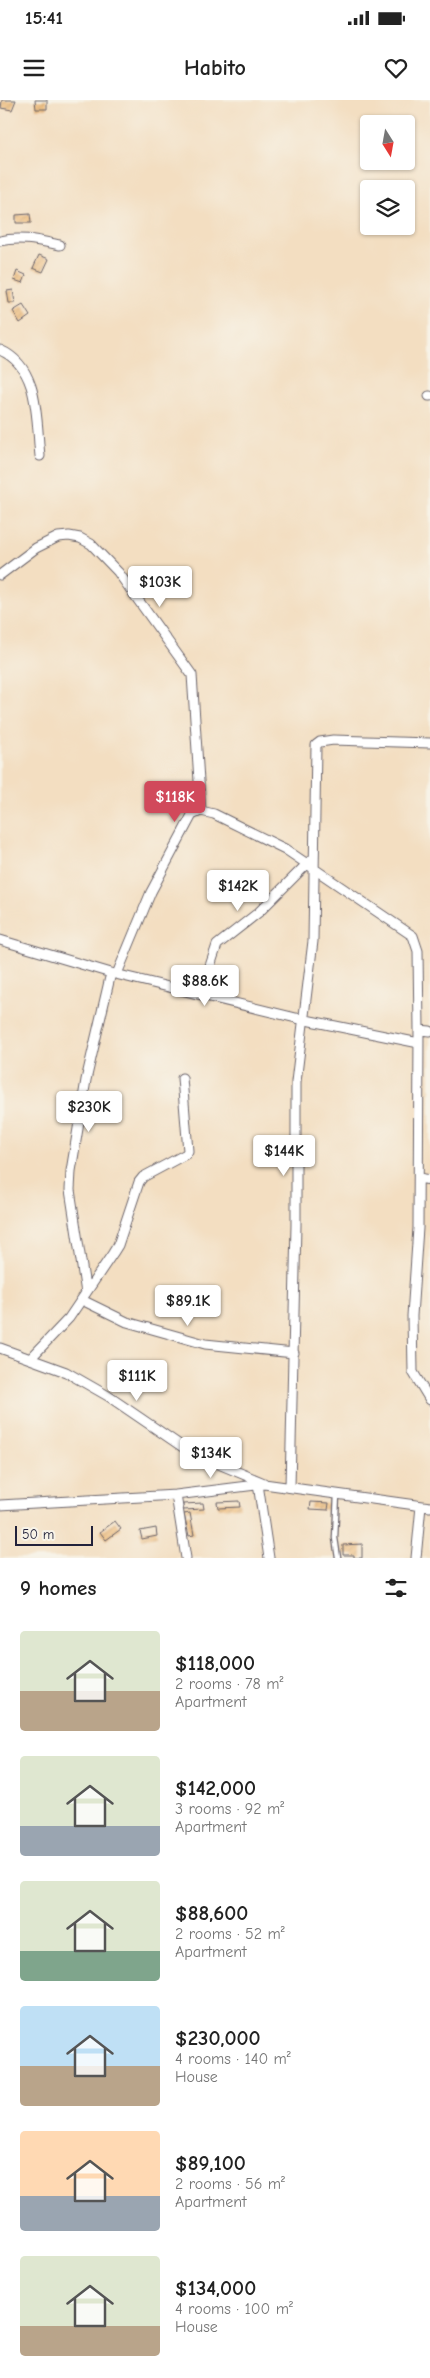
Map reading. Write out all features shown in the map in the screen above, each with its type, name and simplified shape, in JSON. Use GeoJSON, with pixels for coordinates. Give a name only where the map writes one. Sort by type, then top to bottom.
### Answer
{"type":"FeatureCollection","features":[{"type":"Feature","properties":{"kind":"street"},"geometry":{"type":"LineString","coordinates":[[0,241],[12,238],[60,244]]}},
{"type":"Feature","properties":{"kind":"street"},"geometry":{"type":"LineString","coordinates":[[0,350],[15,359],[31,383],[40,456]]}},
{"type":"Feature","properties":{"kind":"street"},"geometry":{"type":"LineString","coordinates":[[0,575],[36,548],[58,537],[69,536],[80,538],[91,544],[118,572],[192,674],[201,811]]}},
{"type":"Feature","properties":{"kind":"street"},"geometry":{"type":"LineString","coordinates":[[290,1487],[294,1352],[296,1082],[302,1020],[312,954],[316,745],[333,740],[430,743]]}},
{"type":"Feature","properties":{"kind":"street"},"geometry":{"type":"LineString","coordinates":[[84,1297],[70,1190],[71,1172],[86,1080],[114,974],[151,892],[192,816],[201,811],[214,814],[286,849],[414,936],[418,951],[419,1178],[412,1316],[413,1372],[430,1400]]}},
{"type":"Feature","properties":{"kind":"street"},"geometry":{"type":"LineString","coordinates":[[200,994],[217,945],[259,912],[306,863],[315,858]]}},
{"type":"Feature","properties":{"kind":"street"},"geometry":{"type":"LineString","coordinates":[[0,940],[114,974],[302,1020],[419,1043]]}},
{"type":"Feature","properties":{"kind":"street"},"geometry":{"type":"LineString","coordinates":[[419,1030],[430,1031]]}},
{"type":"Feature","properties":{"kind":"street"},"geometry":{"type":"LineString","coordinates":[[31,1358],[69,1318],[118,1244],[139,1182],[143,1177],[186,1154],[188,1151],[182,1078]]}},
{"type":"Feature","properties":{"kind":"street"},"geometry":{"type":"LineString","coordinates":[[419,1178],[430,1180]]}},
{"type":"Feature","properties":{"kind":"street"},"geometry":{"type":"LineString","coordinates":[[84,1297],[127,1322],[205,1344],[294,1352]]}},
{"type":"Feature","properties":{"kind":"street"},"geometry":{"type":"LineString","coordinates":[[0,1348],[66,1372],[108,1396],[190,1452],[261,1484]]}},
{"type":"Feature","properties":{"kind":"street"},"geometry":{"type":"LineString","coordinates":[[261,1484],[269,1558]]}},
{"type":"Feature","properties":{"kind":"street"},"geometry":{"type":"LineString","coordinates":[[0,1505],[176,1495],[261,1484],[290,1487],[425,1507],[416,1558]]}},
{"type":"Feature","properties":{"kind":"street"},"geometry":{"type":"LineString","coordinates":[[176,1495],[186,1558]]}},
{"type":"Feature","properties":{"kind":"lane"},"geometry":{"type":"LineString","coordinates":[[337,1494],[335,1538],[338,1558]]}},
{"type":"Feature","properties":{"kind":"building"},"geometry":{"type":"Polygon","coordinates":[[[2,100],[16,100],[12,110],[1,108],[2,100]]]}},
{"type":"Feature","properties":{"kind":"building"},"geometry":{"type":"Polygon","coordinates":[[[35,100],[47,100],[47,109],[36,109],[35,100]]]}},
{"type":"Feature","properties":{"kind":"building"},"geometry":{"type":"Polygon","coordinates":[[[30,214],[31,223],[16,223],[16,215],[30,214]]]}},
{"type":"Feature","properties":{"kind":"building"},"geometry":{"type":"Polygon","coordinates":[[[39,255],[49,259],[43,272],[33,268],[39,255]]]}},
{"type":"Feature","properties":{"kind":"building"},"geometry":{"type":"Polygon","coordinates":[[[17,271],[26,275],[23,283],[14,280],[17,271]]]}},
{"type":"Feature","properties":{"kind":"building"},"geometry":{"type":"Polygon","coordinates":[[[13,290],[15,303],[9,303],[7,291],[13,290]]]}},
{"type":"Feature","properties":{"kind":"building"},"geometry":{"type":"Polygon","coordinates":[[[23,305],[30,316],[20,323],[13,311],[23,305]]]}},
{"type":"Feature","properties":{"kind":"building"},"geometry":{"type":"Polygon","coordinates":[[[239,1501],[240,1507],[218,1508],[217,1502],[239,1501]]]}},
{"type":"Feature","properties":{"kind":"building"},"geometry":{"type":"Polygon","coordinates":[[[311,1502],[329,1503],[328,1510],[310,1509],[311,1502]]]}},
{"type":"Feature","properties":{"kind":"building"},"geometry":{"type":"Polygon","coordinates":[[[203,1503],[204,1509],[183,1510],[183,1504],[203,1503]]]}},
{"type":"Feature","properties":{"kind":"building"},"geometry":{"type":"Polygon","coordinates":[[[190,1513],[194,1535],[189,1536],[184,1514],[190,1513]]]}},
{"type":"Feature","properties":{"kind":"building"},"geometry":{"type":"Polygon","coordinates":[[[115,1521],[121,1529],[106,1540],[100,1532],[115,1521]]]}},
{"type":"Feature","properties":{"kind":"building"},"geometry":{"type":"Polygon","coordinates":[[[156,1528],[157,1536],[142,1539],[140,1531],[156,1528]]]}},
{"type":"Feature","properties":{"kind":"building"},"geometry":{"type":"Polygon","coordinates":[[[362,1544],[362,1558],[354,1558],[354,1555],[343,1555],[343,1545],[362,1544]]]}}]}
